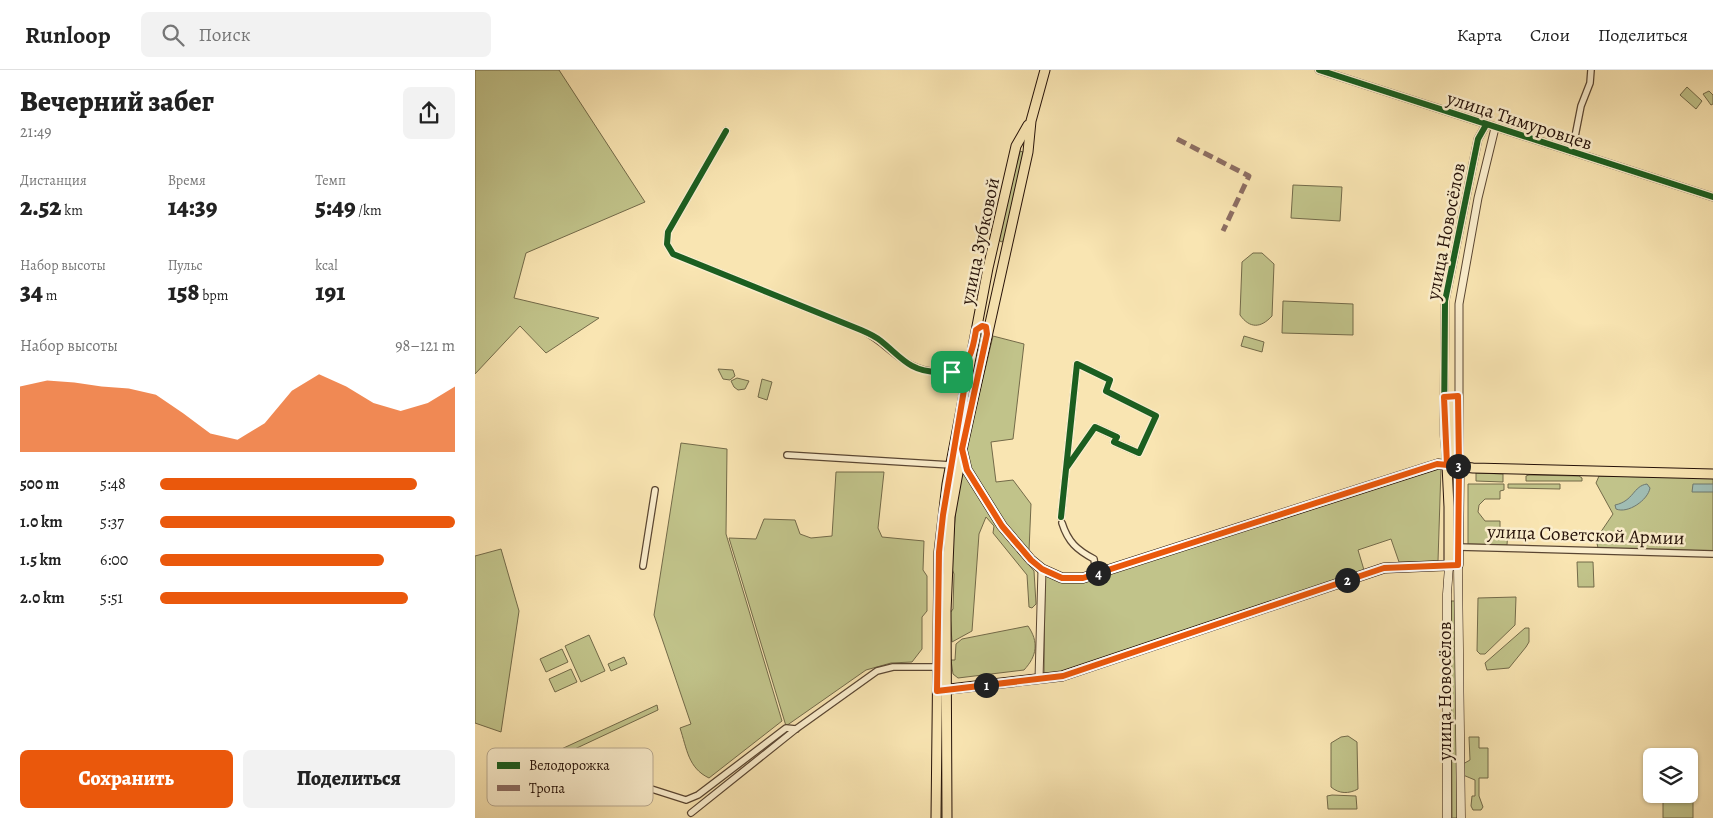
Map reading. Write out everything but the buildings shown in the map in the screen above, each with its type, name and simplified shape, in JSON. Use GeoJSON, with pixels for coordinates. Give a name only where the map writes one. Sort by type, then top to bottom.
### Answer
{"type":"FeatureCollection","features":[{"type":"Feature","properties":{"kind":"main road","name":"улица Зубковой"},"geometry":{"type":"LineString","coordinates":[[936,818],[947,553],[953,498],[954,463],[962,449],[1002,272],[1027,152],[1031,121],[1045,70]]}},
{"type":"Feature","properties":{"kind":"main road","name":"улица Зубковой"},"geometry":{"type":"LineString","coordinates":[[947,818],[941,690],[937,668],[939,552],[965,384],[988,268],[1016,146],[1031,121]]}},
{"type":"Feature","properties":{"kind":"main road"},"geometry":{"type":"LineString","coordinates":[[1016,146],[1021,143],[1026,145],[1027,152]]}},
{"type":"Feature","properties":{"kind":"main road"},"geometry":{"type":"LineString","coordinates":[[995,239],[998,244],[1008,241]]}},
{"type":"Feature","properties":{"kind":"main road"},"geometry":{"type":"LineString","coordinates":[[992,252],[997,248],[1003,249],[1005,255]]}},
{"type":"Feature","properties":{"kind":"main road"},"geometry":{"type":"LineString","coordinates":[[988,268],[1002,272]]}},
{"type":"Feature","properties":{"kind":"main road"},"geometry":{"type":"LineString","coordinates":[[976,330],[982,326],[986,327],[987,334]]}},
{"type":"Feature","properties":{"kind":"main road"},"geometry":{"type":"LineString","coordinates":[[962,449],[967,470],[1002,526],[1042,569],[1062,578],[1083,578],[1437,464],[1713,474]]}},
{"type":"Feature","properties":{"kind":"main road"},"geometry":{"type":"LineString","coordinates":[[954,463],[967,470]]}},
{"type":"Feature","properties":{"kind":"main road","name":"улица Новосёлов"},"geometry":{"type":"LineString","coordinates":[[1447,465],[1453,565],[1461,818]]}},
{"type":"Feature","properties":{"kind":"main road","name":"улица Новосёлов"},"geometry":{"type":"LineString","coordinates":[[1447,818],[1447,594],[1458,547],[1459,466]]}},
{"type":"Feature","properties":{"kind":"main road"},"geometry":{"type":"LineString","coordinates":[[941,690],[1063,676],[1384,568],[1453,565]]}},
{"type":"Feature","properties":{"kind":"street","name":"улица Тимуровцев"},"geometry":{"type":"LineString","coordinates":[[1319,70],[1495,128],[1713,196]]}},
{"type":"Feature","properties":{"kind":"street"},"geometry":{"type":"LineString","coordinates":[[1572,152],[1581,106],[1590,83],[1591,70]]}},
{"type":"Feature","properties":{"kind":"street","name":"улица Новосёлов"},"geometry":{"type":"LineString","coordinates":[[1447,465],[1444,397],[1445,323],[1448,282],[1478,139],[1486,125]]}},
{"type":"Feature","properties":{"kind":"street","name":"улица Новосёлов"},"geometry":{"type":"LineString","coordinates":[[1459,466],[1459,304],[1479,198],[1495,128]]}},
{"type":"Feature","properties":{"kind":"street"},"geometry":{"type":"LineString","coordinates":[[726,131],[668,232],[667,244],[673,254],[861,330],[879,339],[896,356],[913,368],[929,372],[952,372],[963,366],[971,356]]}},
{"type":"Feature","properties":{"kind":"street"},"geometry":{"type":"LineString","coordinates":[[1067,467],[1095,427],[1117,436],[1114,442],[1139,453],[1156,416],[1106,391],[1110,380],[1077,364],[1061,520],[1067,536],[1077,550],[1094,559],[1096,574]]}},
{"type":"Feature","properties":{"kind":"street"},"geometry":{"type":"LineString","coordinates":[[952,372],[962,378],[965,384]]}},
{"type":"Feature","properties":{"kind":"street"},"geometry":{"type":"LineString","coordinates":[[1444,397],[1458,396]]}},
{"type":"Feature","properties":{"kind":"street"},"geometry":{"type":"LineString","coordinates":[[787,454],[954,463]]}},
{"type":"Feature","properties":{"kind":"street"},"geometry":{"type":"LineString","coordinates":[[643,566],[655,490]]}},
{"type":"Feature","properties":{"kind":"street","name":"улица Советской Армии"},"geometry":{"type":"LineString","coordinates":[[1458,547],[1713,554]]}},
{"type":"Feature","properties":{"kind":"street"},"geometry":{"type":"LineString","coordinates":[[1039,679],[1042,569]]}},
{"type":"Feature","properties":{"kind":"street"},"geometry":{"type":"LineString","coordinates":[[691,813],[796,729],[877,671],[893,667],[937,668]]}},
{"type":"Feature","properties":{"kind":"street"},"geometry":{"type":"LineString","coordinates":[[653,789],[686,800],[698,795],[787,728],[796,729]]}},
{"type":"Feature","properties":{"kind":"street"},"geometry":{"type":"LineString","coordinates":[[698,795],[701,804]]}},
{"type":"Feature","properties":{"kind":"green space"},"geometry":{"type":"Polygon","coordinates":[[[475,70],[559,70],[645,202],[526,253],[514,298],[599,318],[546,353],[520,326],[475,374],[475,70]]]}},
{"type":"Feature","properties":{"kind":"green space"},"geometry":{"type":"Polygon","coordinates":[[[1687,87],[1702,101],[1696,109],[1680,95],[1687,87]]]}},
{"type":"Feature","properties":{"kind":"green space"},"geometry":{"type":"Polygon","coordinates":[[[1709,91],[1713,95],[1713,104],[1711,105],[1703,94],[1709,91]]]}},
{"type":"Feature","properties":{"kind":"green space"},"geometry":{"type":"Polygon","coordinates":[[[1020,151],[1023,152],[1024,156],[1005,240],[1001,242],[998,238],[1020,151]]]}},
{"type":"Feature","properties":{"kind":"green space"},"geometry":{"type":"Polygon","coordinates":[[[1293,185],[1342,187],[1340,221],[1291,218],[1293,185]]]}},
{"type":"Feature","properties":{"kind":"green space"},"geometry":{"type":"Polygon","coordinates":[[[1253,253],[1262,253],[1274,264],[1272,316],[1260,325],[1248,323],[1240,315],[1242,262],[1253,253]]]}},
{"type":"Feature","properties":{"kind":"green space"},"geometry":{"type":"Polygon","coordinates":[[[1283,301],[1353,304],[1353,335],[1282,333],[1283,301]]]}},
{"type":"Feature","properties":{"kind":"green space"},"geometry":{"type":"Polygon","coordinates":[[[980,332],[983,336],[958,449],[978,336],[980,332]]]}},
{"type":"Feature","properties":{"kind":"green space"},"geometry":{"type":"Polygon","coordinates":[[[993,336],[1024,344],[1013,439],[991,442],[996,482],[1013,480],[1031,504],[1029,551],[1005,523],[971,469],[966,449],[993,336]]]}},
{"type":"Feature","properties":{"kind":"green space"},"geometry":{"type":"Polygon","coordinates":[[[1244,336],[1264,342],[1262,352],[1241,346],[1244,336]]]}},
{"type":"Feature","properties":{"kind":"green space"},"geometry":{"type":"Polygon","coordinates":[[[718,369],[733,370],[735,376],[730,380],[723,379],[718,369]]]}},
{"type":"Feature","properties":{"kind":"green space"},"geometry":{"type":"Polygon","coordinates":[[[737,378],[749,381],[745,389],[738,390],[734,387],[731,381],[737,378]]]}},
{"type":"Feature","properties":{"kind":"green space"},"geometry":{"type":"Polygon","coordinates":[[[762,379],[772,382],[767,400],[758,397],[762,379]]]}},
{"type":"Feature","properties":{"kind":"green space"},"geometry":{"type":"Polygon","coordinates":[[[681,443],[727,449],[726,534],[782,721],[709,778],[697,769],[689,757],[680,728],[691,724],[654,615],[681,443]]]}},
{"type":"Feature","properties":{"kind":"green space"},"geometry":{"type":"Polygon","coordinates":[[[1441,468],[1438,561],[1399,562],[1391,539],[1358,550],[1364,570],[1060,674],[1044,674],[1045,575],[1061,582],[1441,468]]]}},
{"type":"Feature","properties":{"kind":"green space"},"geometry":{"type":"Polygon","coordinates":[[[836,472],[884,472],[878,528],[882,537],[924,541],[923,570],[927,576],[927,611],[922,617],[922,649],[912,662],[891,663],[866,670],[786,726],[729,538],[756,539],[764,519],[795,520],[800,534],[811,538],[832,536],[836,472]]]}},
{"type":"Feature","properties":{"kind":"green space"},"geometry":{"type":"Polygon","coordinates":[[[964,473],[999,528],[1034,571],[1036,604],[1032,608],[1029,607],[1027,575],[993,533],[994,526],[986,517],[979,534],[972,631],[952,642],[950,613],[953,609],[954,574],[951,566],[958,484],[964,473]]]}},
{"type":"Feature","properties":{"kind":"green space"},"geometry":{"type":"Polygon","coordinates":[[[1476,473],[1503,474],[1503,482],[1476,481],[1476,473]]]}},
{"type":"Feature","properties":{"kind":"green space"},"geometry":{"type":"Polygon","coordinates":[[[1526,476],[1579,476],[1582,478],[1582,481],[1526,481],[1526,476]]]}},
{"type":"Feature","properties":{"kind":"green space"},"geometry":{"type":"Polygon","coordinates":[[[1599,476],[1713,478],[1713,551],[1598,548],[1596,539],[1613,514],[1596,483],[1599,476]]]}},
{"type":"Feature","properties":{"kind":"green space"},"geometry":{"type":"Polygon","coordinates":[[[1468,484],[1504,484],[1504,490],[1500,491],[1500,499],[1485,499],[1479,505],[1478,512],[1485,521],[1500,521],[1500,530],[1508,530],[1507,545],[1468,544],[1468,484]]]}},
{"type":"Feature","properties":{"kind":"green space"},"geometry":{"type":"Polygon","coordinates":[[[1508,484],[1560,484],[1560,489],[1508,488],[1508,484]]]}},
{"type":"Feature","properties":{"kind":"green space"},"geometry":{"type":"Polygon","coordinates":[[[501,549],[519,611],[501,732],[475,723],[475,556],[501,549]]]}},
{"type":"Feature","properties":{"kind":"green space"},"geometry":{"type":"Polygon","coordinates":[[[1577,562],[1593,562],[1594,587],[1578,587],[1577,562]]]}},
{"type":"Feature","properties":{"kind":"green space"},"geometry":{"type":"Polygon","coordinates":[[[1516,597],[1515,625],[1485,654],[1480,654],[1477,651],[1478,598],[1516,597]]]}},
{"type":"Feature","properties":{"kind":"green space"},"geometry":{"type":"Polygon","coordinates":[[[1451,601],[1456,601],[1458,818],[1452,818],[1451,601]]]}},
{"type":"Feature","properties":{"kind":"green space"},"geometry":{"type":"Polygon","coordinates":[[[1028,626],[1034,638],[1035,649],[1032,659],[1024,670],[958,678],[953,674],[951,660],[955,660],[956,644],[962,639],[1028,626]]]}},
{"type":"Feature","properties":{"kind":"green space"},"geometry":{"type":"Polygon","coordinates":[[[1525,628],[1529,628],[1529,642],[1509,668],[1487,670],[1485,663],[1525,628]]]}},
{"type":"Feature","properties":{"kind":"green space"},"geometry":{"type":"Polygon","coordinates":[[[589,635],[605,671],[581,682],[565,646],[589,635]]]}},
{"type":"Feature","properties":{"kind":"green space"},"geometry":{"type":"Polygon","coordinates":[[[562,649],[568,662],[546,672],[540,659],[562,649]]]}},
{"type":"Feature","properties":{"kind":"green space"},"geometry":{"type":"Polygon","coordinates":[[[624,657],[627,664],[611,671],[608,664],[624,657]]]}},
{"type":"Feature","properties":{"kind":"green space"},"geometry":{"type":"Polygon","coordinates":[[[571,669],[577,682],[555,692],[549,679],[571,669]]]}},
{"type":"Feature","properties":{"kind":"green space"},"geometry":{"type":"Polygon","coordinates":[[[657,705],[658,710],[577,748],[564,748],[657,705]]]}},
{"type":"Feature","properties":{"kind":"green space"},"geometry":{"type":"Polygon","coordinates":[[[942,710],[944,818],[940,818],[942,710]]]}},
{"type":"Feature","properties":{"kind":"green space"},"geometry":{"type":"Polygon","coordinates":[[[1348,736],[1357,742],[1358,789],[1344,793],[1331,787],[1331,743],[1341,737],[1348,736]]]}},
{"type":"Feature","properties":{"kind":"green space"},"geometry":{"type":"Polygon","coordinates":[[[1469,737],[1479,737],[1479,748],[1488,748],[1488,778],[1479,778],[1479,796],[1483,807],[1481,810],[1473,810],[1471,806],[1472,796],[1475,796],[1475,780],[1463,775],[1463,764],[1470,760],[1469,737]]]}},
{"type":"Feature","properties":{"kind":"green space"},"geometry":{"type":"Polygon","coordinates":[[[1327,796],[1356,796],[1357,809],[1328,809],[1327,796]]]}},
{"type":"Feature","properties":{"kind":"green space"},"geometry":{"type":"Polygon","coordinates":[[[1663,803],[1693,803],[1693,818],[1663,818],[1663,803]]]}},
{"type":"Feature","properties":{"kind":"water"},"geometry":{"type":"Polygon","coordinates":[[[1647,484],[1650,488],[1642,501],[1626,510],[1616,509],[1615,505],[1626,500],[1642,485],[1647,484]]]}},
{"type":"Feature","properties":{"kind":"water"},"geometry":{"type":"Polygon","coordinates":[[[1693,484],[1713,484],[1713,492],[1692,492],[1693,484]]]}},
{"type":"Feature","properties":{"kind":"marked path"},"geometry":{"type":"LineString","coordinates":[[1177,139],[1249,176],[1223,231]]}},
{"type":"Feature","properties":{"kind":"cycle path"},"geometry":{"type":"LineString","coordinates":[[1319,70],[1713,197]]}},
{"type":"Feature","properties":{"kind":"cycle path"},"geometry":{"type":"LineString","coordinates":[[1447,465],[1444,433],[1445,301],[1478,139],[1486,125]]}},
{"type":"Feature","properties":{"kind":"cycle path"},"geometry":{"type":"LineString","coordinates":[[726,131],[668,232],[667,244],[673,254],[869,333],[907,362],[920,369],[938,372],[953,370],[971,356]]}},
{"type":"Feature","properties":{"kind":"cycle path"},"geometry":{"type":"LineString","coordinates":[[1061,517],[1077,364],[1110,380],[1106,391],[1156,416],[1139,453],[1114,442],[1117,437],[1095,427],[1067,467]]}},
{"type":"Feature","properties":{"kind":"route"},"geometry":{"type":"LineString","coordinates":[[952,372],[959,374],[965,384],[947,484],[939,552],[937,691],[1063,676],[1384,568],[1458,565],[1459,466],[1447,465],[1446,456],[1444,397],[1458,396],[1459,466],[1437,464],[1083,578],[1062,578],[1042,569],[1031,560],[1002,526],[967,470],[962,449],[987,334],[986,327],[982,326],[976,330],[971,356],[963,366],[952,372]]}}]}
